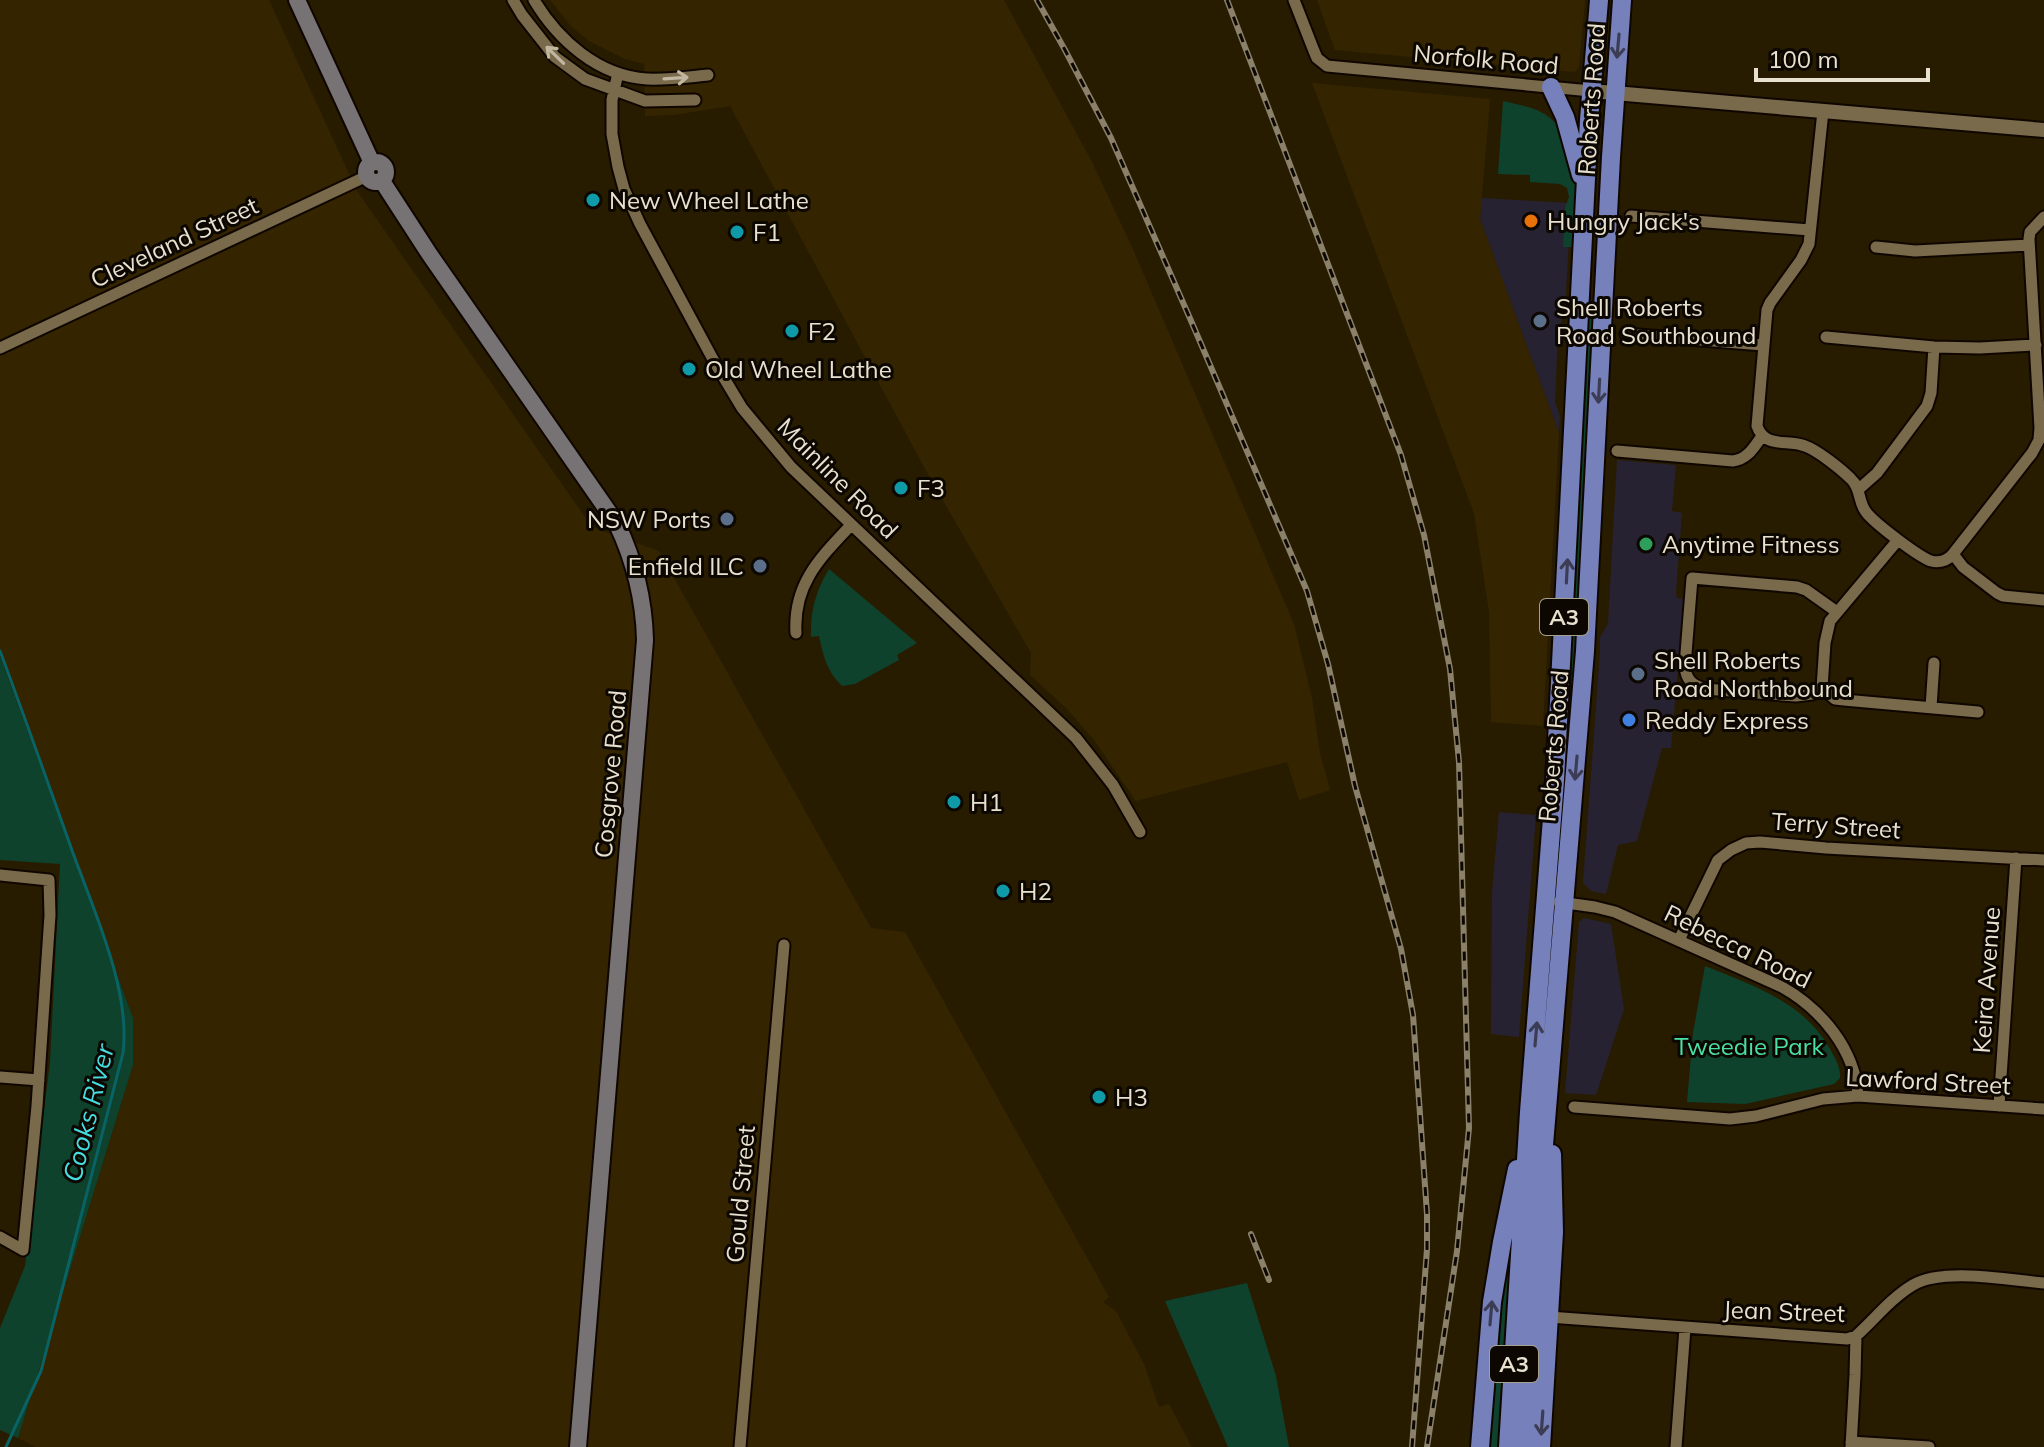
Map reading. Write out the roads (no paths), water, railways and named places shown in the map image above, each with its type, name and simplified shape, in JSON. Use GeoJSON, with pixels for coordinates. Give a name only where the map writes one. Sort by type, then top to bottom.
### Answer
{"type":"FeatureCollection","features":[{"type":"Feature","properties":{"kind":"highway","name":"Roberts Road"},"geometry":{"type":"LineString","coordinates":[[1508,1447],[1547,1099],[1561,687],[1585,189],[1599,0]]}},
{"type":"Feature","properties":{"kind":"highway","name":"Roberts Road"},"geometry":{"type":"LineString","coordinates":[[1524,1447],[1529,1112],[1589,605],[1622,0]]}},
{"type":"Feature","properties":{"kind":"highway"},"geometry":{"type":"LineString","coordinates":[[1551,87],[1565,117],[1585,189]]}},
{"type":"Feature","properties":{"kind":"highway"},"geometry":{"type":"LineString","coordinates":[[1541,1447],[1554,1195],[1547,1099]]}},
{"type":"Feature","properties":{"kind":"highway"},"geometry":{"type":"LineString","coordinates":[[1480,1447],[1496,1274],[1529,1112]]}},
{"type":"Feature","properties":{"kind":"main road","name":"Cosgrove Road"},"geometry":{"type":"LineString","coordinates":[[297,0],[373,173],[617,524],[635,566],[642,598],[645,640],[578,1447]]}},
{"type":"Feature","properties":{"kind":"street"},"geometry":{"type":"LineString","coordinates":[[513,0],[555,57],[585,79],[645,101],[695,100]]}},
{"type":"Feature","properties":{"kind":"street"},"geometry":{"type":"LineString","coordinates":[[534,0],[568,44],[595,63],[618,73],[644,79],[708,75]]}},
{"type":"Feature","properties":{"kind":"street","name":"Norfolk Road"},"geometry":{"type":"LineString","coordinates":[[1294,0],[1314,51],[1321,62],[1335,68],[2044,130]]}},
{"type":"Feature","properties":{"kind":"street","name":"Mainline Road"},"geometry":{"type":"LineString","coordinates":[[618,73],[613,91],[612,134],[624,189],[640,224],[742,408],[791,467],[1076,738],[1113,785],[1140,832]]}},
{"type":"Feature","properties":{"kind":"street"},"geometry":{"type":"LineString","coordinates":[[1823,111],[1809,244],[1767,310],[1758,430],[1762,436],[1775,442],[1810,448],[1849,477],[1859,489],[1865,511],[1898,540],[1932,561],[1944,561],[1953,554],[2039,440],[2029,245],[2030,232],[2044,217]]}},
{"type":"Feature","properties":{"kind":"street","name":"Cleveland Street"},"geometry":{"type":"LineString","coordinates":[[0,348],[373,173]]}},
{"type":"Feature","properties":{"kind":"street"},"geometry":{"type":"LineString","coordinates":[[1631,216],[1810,230]]}},
{"type":"Feature","properties":{"kind":"street"},"geometry":{"type":"LineString","coordinates":[[1876,247],[1915,251],[2029,245]]}},
{"type":"Feature","properties":{"kind":"street"},"geometry":{"type":"LineString","coordinates":[[1626,334],[1763,345]]}},
{"type":"Feature","properties":{"kind":"street"},"geometry":{"type":"LineString","coordinates":[[1826,337],[1934,347],[2036,345]]}},
{"type":"Feature","properties":{"kind":"street"},"geometry":{"type":"LineString","coordinates":[[1859,489],[1877,473],[1927,406],[1931,393],[1934,347]]}},
{"type":"Feature","properties":{"kind":"street"},"geometry":{"type":"LineString","coordinates":[[1617,451],[1733,461],[1748,455],[1762,436]]}},
{"type":"Feature","properties":{"kind":"street"},"geometry":{"type":"LineString","coordinates":[[796,633],[797,606],[807,577],[851,525]]}},
{"type":"Feature","properties":{"kind":"street"},"geometry":{"type":"LineString","coordinates":[[1822,688],[1826,633],[1830,621],[1898,540]]}},
{"type":"Feature","properties":{"kind":"street"},"geometry":{"type":"LineString","coordinates":[[1953,554],[1963,567],[1997,593],[2044,600]]}},
{"type":"Feature","properties":{"kind":"street"},"geometry":{"type":"LineString","coordinates":[[1822,688],[1812,694],[1796,696],[1705,689],[1693,684],[1686,671],[1692,578],[1797,587],[1837,612]]}},
{"type":"Feature","properties":{"kind":"street"},"geometry":{"type":"LineString","coordinates":[[1931,707],[1934,663]]}},
{"type":"Feature","properties":{"kind":"street"},"geometry":{"type":"LineString","coordinates":[[1822,688],[1835,699],[1978,712]]}},
{"type":"Feature","properties":{"kind":"street","name":"Terry Street"},"geometry":{"type":"LineString","coordinates":[[1679,940],[1718,860],[1746,843],[2044,860]]}},
{"type":"Feature","properties":{"kind":"street","name":"Keira Avenue"},"geometry":{"type":"LineString","coordinates":[[1999,1106],[2016,858]]}},
{"type":"Feature","properties":{"kind":"street"},"geometry":{"type":"LineString","coordinates":[[0,875],[49,880],[50,915],[23,1250],[0,1237]]}},
{"type":"Feature","properties":{"kind":"street","name":"Rebecca Road"},"geometry":{"type":"LineString","coordinates":[[1556,901],[1615,912],[1782,987],[1808,1004],[1825,1021],[1852,1067],[1858,1096]]}},
{"type":"Feature","properties":{"kind":"street","name":"Gould Street"},"geometry":{"type":"LineString","coordinates":[[740,1447],[784,945]]}},
{"type":"Feature","properties":{"kind":"street"},"geometry":{"type":"LineString","coordinates":[[0,1077],[39,1080]]}},
{"type":"Feature","properties":{"kind":"street","name":"Lawford Street"},"geometry":{"type":"LineString","coordinates":[[1574,1107],[1730,1119],[1771,1113],[1823,1099],[1858,1096],[2044,1109]]}},
{"type":"Feature","properties":{"kind":"street","name":"Jean Street"},"geometry":{"type":"LineString","coordinates":[[1549,1317],[1836,1340],[1856,1336],[1899,1296],[1926,1280],[1950,1275],[2044,1283]]}},
{"type":"Feature","properties":{"kind":"street"},"geometry":{"type":"LineString","coordinates":[[1676,1447],[1685,1328]]}},
{"type":"Feature","properties":{"kind":"street"},"geometry":{"type":"LineString","coordinates":[[1856,1336],[1851,1444],[1929,1447]]}},
{"type":"Feature","properties":{"kind":"waterway","name":"Cooks River"},"geometry":{"type":"LineString","coordinates":[[0,651],[109,952],[122,1004],[124,1029],[123,1053],[41,1371],[6,1447]]}},
{"type":"Feature","properties":{"kind":"railway"},"geometry":{"type":"LineString","coordinates":[[1037,0],[1111,138],[1307,591],[1328,664],[1355,786],[1401,949],[1413,1015],[1427,1249],[1412,1447]]}},
{"type":"Feature","properties":{"kind":"railway"},"geometry":{"type":"LineString","coordinates":[[1227,0],[1401,455],[1424,535],[1450,669],[1459,762],[1469,1128],[1457,1251],[1427,1447]]}},
{"type":"Feature","properties":{"kind":"railway"},"geometry":{"type":"LineString","coordinates":[[1251,1234],[1269,1280]]}},
{"type":"Feature","properties":{"kind":"place","name":"New Wheel Lathe"},"geometry":{"type":"Point","coordinates":[593,200]}},
{"type":"Feature","properties":{"kind":"place","name":"Hungry Jack's"},"geometry":{"type":"Point","coordinates":[1531,221]}},
{"type":"Feature","properties":{"kind":"place","name":"F1"},"geometry":{"type":"Point","coordinates":[737,232]}},
{"type":"Feature","properties":{"kind":"place","name":"Shell Roberts Road Southbound"},"geometry":{"type":"Point","coordinates":[1540,321]}},
{"type":"Feature","properties":{"kind":"place","name":"F2"},"geometry":{"type":"Point","coordinates":[792,331]}},
{"type":"Feature","properties":{"kind":"place","name":"Old Wheel Lathe"},"geometry":{"type":"Point","coordinates":[689,369]}},
{"type":"Feature","properties":{"kind":"place","name":"F3"},"geometry":{"type":"Point","coordinates":[901,488]}},
{"type":"Feature","properties":{"kind":"place","name":"NSW Ports"},"geometry":{"type":"Point","coordinates":[727,519]}},
{"type":"Feature","properties":{"kind":"place","name":"Anytime Fitness"},"geometry":{"type":"Point","coordinates":[1646,544]}},
{"type":"Feature","properties":{"kind":"place","name":"Enfield ILC"},"geometry":{"type":"Point","coordinates":[760,566]}},
{"type":"Feature","properties":{"kind":"place","name":"Shell Roberts Road Northbound"},"geometry":{"type":"Point","coordinates":[1638,674]}},
{"type":"Feature","properties":{"kind":"place","name":"Reddy Express"},"geometry":{"type":"Point","coordinates":[1629,720]}},
{"type":"Feature","properties":{"kind":"place","name":"H1"},"geometry":{"type":"Point","coordinates":[954,802]}},
{"type":"Feature","properties":{"kind":"place","name":"H2"},"geometry":{"type":"Point","coordinates":[1003,891]}},
{"type":"Feature","properties":{"kind":"place","name":"H3"},"geometry":{"type":"Point","coordinates":[1099,1097]}},
{"type":"Feature","properties":{"kind":"park label","name":"Tweedie Park"},"geometry":{"type":"Point","coordinates":[1749,1046]}}]}
